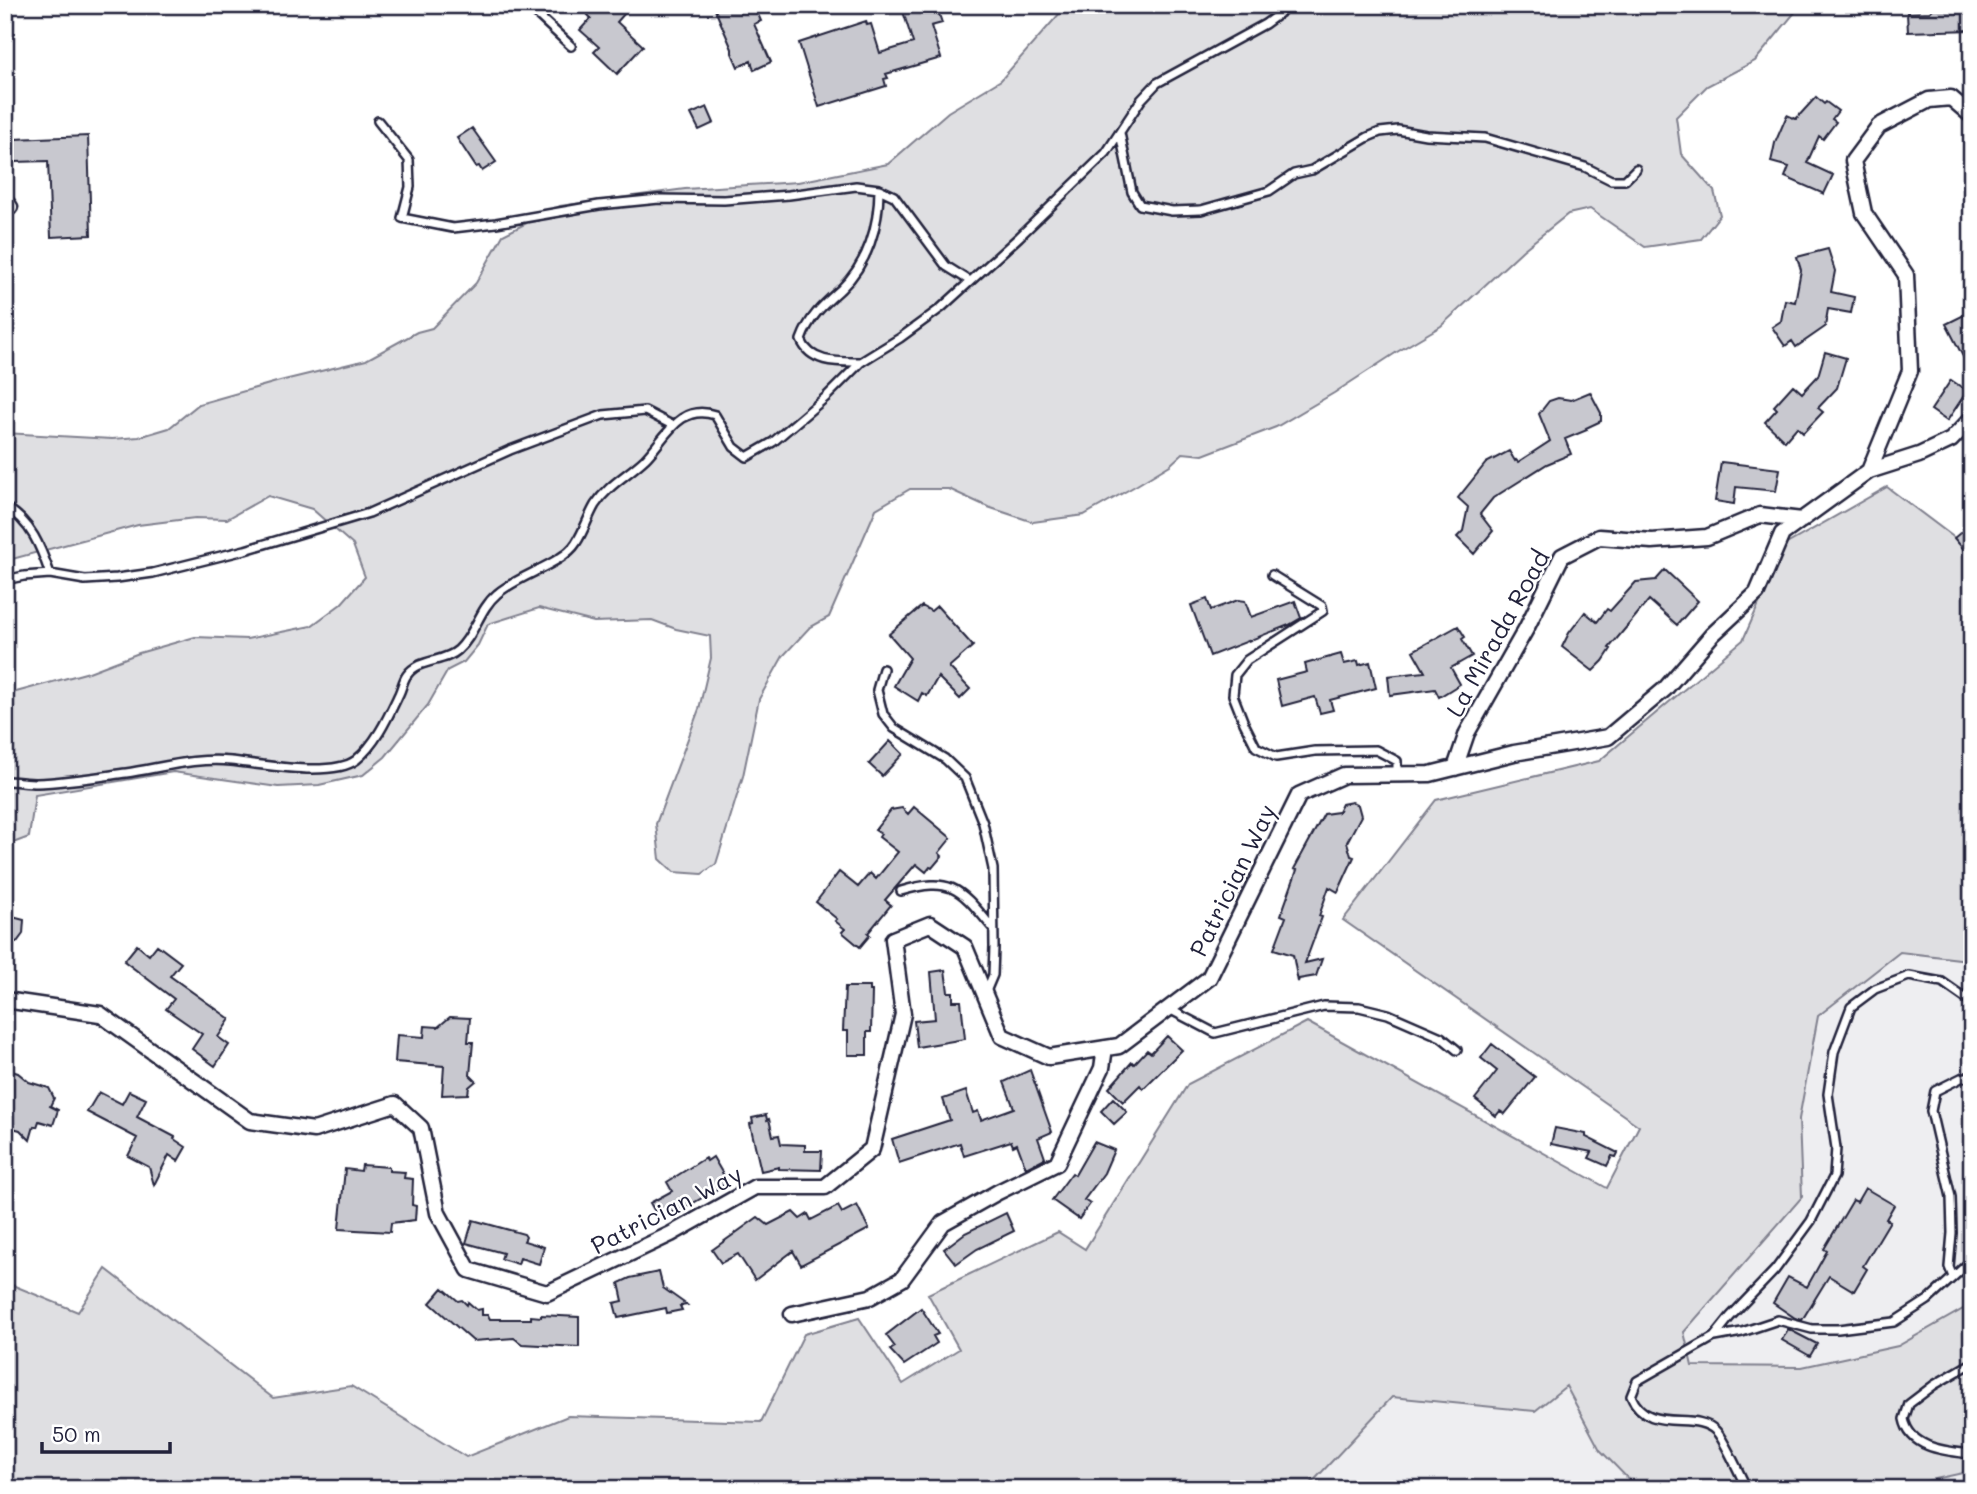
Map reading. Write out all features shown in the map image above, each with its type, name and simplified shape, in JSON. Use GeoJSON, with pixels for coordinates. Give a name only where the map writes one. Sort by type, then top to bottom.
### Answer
{"type":"FeatureCollection","features":[{"type":"Feature","properties":{"kind":"street"},"geometry":{"type":"LineString","coordinates":[[1869,471],[1910,371],[1906,275],[1864,213],[1853,161],[1880,126],[1929,100],[1951,98],[1972,116]]}},
{"type":"Feature","properties":{"kind":"street"},"geometry":{"type":"LineString","coordinates":[[1869,471],[1919,455],[1951,440],[1972,418]]}},
{"type":"Feature","properties":{"kind":"street","name":"Patrician Way"},"geometry":{"type":"LineString","coordinates":[[5,1000],[100,1014],[250,1121],[314,1130],[395,1104],[421,1128],[438,1213],[469,1270],[547,1293],[671,1234],[755,1187],[825,1187],[872,1149],[903,1014],[893,939],[930,924],[965,947],[1002,1037],[1049,1057],[1119,1046],[1209,978],[1299,795],[1344,775],[1430,774],[1514,753],[1608,737],[1665,689],[1712,635],[1757,593],[1782,534],[1869,471]]}},
{"type":"Feature","properties":{"kind":"street","name":"La Mirada Road"},"geometry":{"type":"LineString","coordinates":[[1455,768],[1466,733],[1526,629],[1562,556],[1600,537],[1652,541],[1707,537],[1760,515],[1802,520]]}},
{"type":"Feature","properties":{"kind":"street"},"geometry":{"type":"LineString","coordinates":[[792,1314],[870,1297],[902,1279],[943,1223],[1057,1163],[1102,1068],[1105,1048]]}},
{"type":"Feature","properties":{"kind":"lane"},"geometry":{"type":"LineString","coordinates":[[527,5],[571,46]]}},
{"type":"Feature","properties":{"kind":"lane"},"geometry":{"type":"LineString","coordinates":[[5,781],[35,783],[214,761],[297,768],[334,767],[353,762],[366,750],[386,722],[407,674],[428,661],[446,658],[459,649],[482,610],[497,594],[517,579],[567,553],[576,544],[594,506],[608,488],[647,457],[672,425],[688,416],[704,412],[715,415],[734,447],[747,457],[773,442],[827,397],[861,362],[931,315],[1089,172],[1106,153],[1141,100],[1157,83],[1265,24],[1280,13],[1285,5]]}},
{"type":"Feature","properties":{"kind":"lane"},"geometry":{"type":"LineString","coordinates":[[378,121],[409,160],[410,187],[402,218],[453,228],[599,205],[647,200],[724,200],[856,186],[879,189],[894,196],[946,266],[970,281]]}},
{"type":"Feature","properties":{"kind":"lane"},"geometry":{"type":"LineString","coordinates":[[1120,133],[1132,191],[1140,205],[1172,211],[1201,210],[1269,191],[1294,174],[1312,170],[1368,137],[1380,132],[1398,130],[1426,135],[1485,138],[1585,167],[1611,180],[1625,180],[1636,169]]}},
{"type":"Feature","properties":{"kind":"lane"},"geometry":{"type":"LineString","coordinates":[[861,362],[837,362],[816,357],[805,350],[801,340],[806,326],[819,308],[842,288],[859,267],[872,239],[879,208],[879,189]]}},
{"type":"Feature","properties":{"kind":"lane"},"geometry":{"type":"LineString","coordinates":[[5,580],[50,575],[85,580],[153,573],[245,550],[369,513],[510,450],[603,415],[645,411],[672,425]]}},
{"type":"Feature","properties":{"kind":"lane"},"geometry":{"type":"LineString","coordinates":[[5,507],[18,514],[33,534],[50,575]]}},
{"type":"Feature","properties":{"kind":"lane"},"geometry":{"type":"LineString","coordinates":[[1272,575],[1322,606],[1324,611],[1272,642],[1247,660],[1235,675],[1233,695],[1256,747],[1276,757],[1315,751],[1376,750],[1397,761],[1397,774]]}},
{"type":"Feature","properties":{"kind":"lane"},"geometry":{"type":"LineString","coordinates":[[883,669],[877,690],[883,714],[894,728],[945,759],[965,778],[983,823],[993,869],[993,975],[985,994]]}},
{"type":"Feature","properties":{"kind":"lane"},"geometry":{"type":"LineString","coordinates":[[901,891],[925,884],[953,887],[970,900],[993,927]]}},
{"type":"Feature","properties":{"kind":"lane"},"geometry":{"type":"LineString","coordinates":[[1714,1337],[1775,1270],[1811,1222],[1834,1176],[1836,1148],[1828,1094],[1834,1052],[1851,1007],[1875,989],[1909,976],[1942,982],[1972,1003]]}},
{"type":"Feature","properties":{"kind":"lane"},"geometry":{"type":"LineString","coordinates":[[1168,1009],[1215,1034],[1324,1006],[1359,1007],[1388,1014],[1430,1032],[1457,1050]]}},
{"type":"Feature","properties":{"kind":"lane"},"geometry":{"type":"LineString","coordinates":[[1952,1277],[1949,1267],[1951,1197],[1931,1111],[1935,1091],[1961,1078],[1972,1076]]}},
{"type":"Feature","properties":{"kind":"lane"},"geometry":{"type":"LineString","coordinates":[[1747,1489],[1716,1430],[1693,1420],[1655,1419],[1634,1405],[1631,1396],[1637,1381],[1714,1337],[1742,1332],[1777,1320],[1812,1329],[1838,1329],[1894,1322],[1928,1300],[1972,1260]]}},
{"type":"Feature","properties":{"kind":"lane"},"geometry":{"type":"LineString","coordinates":[[1972,1363],[1934,1385],[1909,1404],[1903,1419],[1911,1437],[1925,1445],[1972,1454]]}},
{"type":"Feature","properties":{"kind":"shaded area"},"geometry":{"type":"Polygon","coordinates":[[[1067,5],[1801,5],[1755,61],[1707,86],[1676,117],[1681,154],[1714,191],[1720,215],[1701,239],[1645,247],[1590,209],[1568,214],[1523,250],[1441,326],[1334,393],[1276,427],[1203,455],[1183,453],[1170,465],[1084,515],[1033,522],[988,507],[949,489],[910,489],[876,509],[829,617],[809,628],[783,656],[759,699],[743,776],[716,864],[702,874],[674,872],[660,859],[656,824],[699,709],[711,658],[710,636],[676,629],[652,620],[594,622],[539,608],[488,624],[478,645],[464,662],[448,670],[428,705],[385,757],[363,775],[319,785],[278,787],[173,772],[35,795],[29,837],[5,846],[5,695],[89,672],[139,653],[195,637],[247,639],[311,626],[341,604],[365,577],[353,545],[312,509],[268,496],[227,519],[195,518],[138,525],[5,561],[5,433],[112,439],[139,437],[169,428],[199,404],[366,360],[417,332],[432,328],[476,283],[503,235],[560,206],[685,189],[798,182],[888,164],[948,112],[1001,80],[1067,5]]]}},
{"type":"Feature","properties":{"kind":"shaded area"},"geometry":{"type":"Polygon","coordinates":[[[1887,487],[1972,551],[1972,966],[1968,960],[1900,952],[1818,1016],[1799,1119],[1802,1197],[1684,1332],[1692,1366],[1802,1367],[1898,1346],[1972,1304],[1972,1471],[1890,1489],[1638,1489],[1600,1450],[1566,1386],[1535,1411],[1392,1397],[1306,1489],[5,1489],[5,1282],[78,1312],[106,1269],[273,1398],[351,1386],[466,1457],[568,1416],[761,1422],[804,1334],[859,1318],[903,1384],[959,1349],[928,1294],[1058,1232],[1085,1249],[1188,1084],[1307,1022],[1607,1188],[1639,1126],[1343,920],[1436,800],[1599,761],[1743,640],[1785,545],[1887,487]]]}},
{"type":"Feature","properties":{"kind":"shaded area"},"geometry":{"type":"Polygon","coordinates":[[[1900,952],[1969,960],[1972,966],[1972,1304],[1898,1346],[1802,1367],[1692,1366],[1684,1332],[1801,1197],[1799,1119],[1817,1016],[1900,952]]]}},
{"type":"Feature","properties":{"kind":"shaded area"},"geometry":{"type":"Polygon","coordinates":[[[1567,1386],[1600,1450],[1638,1489],[1306,1489],[1392,1397],[1535,1411],[1567,1386]]]}},
{"type":"Feature","properties":{"kind":"shaded area"},"geometry":{"type":"Polygon","coordinates":[[[1972,1471],[1972,1489],[1890,1489],[1972,1471]]]}},
{"type":"Feature","properties":{"kind":"building"},"geometry":{"type":"Polygon","coordinates":[[[578,5],[617,5],[625,13],[617,22],[643,46],[617,74],[594,52],[599,47],[580,30],[591,18],[578,5]]]}},
{"type":"Feature","properties":{"kind":"building"},"geometry":{"type":"Polygon","coordinates":[[[713,5],[754,5],[761,21],[754,24],[771,62],[754,70],[751,61],[738,67],[713,5]]]}},
{"type":"Feature","properties":{"kind":"building"},"geometry":{"type":"Polygon","coordinates":[[[901,5],[936,5],[942,23],[931,26],[941,58],[886,74],[886,86],[819,107],[799,43],[866,21],[867,25],[871,24],[880,53],[913,43],[901,5]]]}},
{"type":"Feature","properties":{"kind":"building"},"geometry":{"type":"Polygon","coordinates":[[[1972,5],[1972,30],[1908,32],[1907,13],[1930,12],[1935,6],[1972,5]]]}},
{"type":"Feature","properties":{"kind":"building"},"geometry":{"type":"Polygon","coordinates":[[[1816,97],[1838,111],[1832,119],[1836,122],[1823,139],[1819,136],[1807,163],[1833,175],[1824,194],[1785,177],[1789,167],[1771,162],[1775,143],[1787,115],[1796,119],[1816,97]]]}},
{"type":"Feature","properties":{"kind":"building"},"geometry":{"type":"Polygon","coordinates":[[[707,107],[714,123],[699,130],[691,114],[707,107]]]}},
{"type":"Feature","properties":{"kind":"building"},"geometry":{"type":"Polygon","coordinates":[[[472,128],[496,162],[482,171],[479,166],[476,167],[457,138],[472,128]]]}},
{"type":"Feature","properties":{"kind":"building"},"geometry":{"type":"Polygon","coordinates":[[[88,136],[91,235],[51,237],[48,161],[15,162],[14,139],[88,136]]]}},
{"type":"Feature","properties":{"kind":"building"},"geometry":{"type":"Polygon","coordinates":[[[1828,249],[1835,271],[1831,292],[1854,297],[1851,313],[1828,309],[1825,327],[1796,347],[1792,341],[1785,346],[1772,327],[1781,321],[1785,300],[1795,302],[1801,270],[1797,257],[1828,249]]]}},
{"type":"Feature","properties":{"kind":"building"},"geometry":{"type":"Polygon","coordinates":[[[1972,311],[1972,374],[1946,324],[1972,311]]]}},
{"type":"Feature","properties":{"kind":"building"},"geometry":{"type":"Polygon","coordinates":[[[1825,352],[1846,358],[1837,388],[1818,408],[1823,412],[1803,433],[1797,427],[1785,441],[1765,422],[1777,409],[1774,406],[1793,385],[1802,393],[1818,376],[1825,352]]]}},
{"type":"Feature","properties":{"kind":"building"},"geometry":{"type":"Polygon","coordinates":[[[1951,380],[1967,391],[1947,421],[1931,410],[1951,380]]]}},
{"type":"Feature","properties":{"kind":"building"},"geometry":{"type":"Polygon","coordinates":[[[1590,392],[1601,413],[1601,421],[1565,439],[1571,454],[1547,464],[1493,498],[1480,514],[1493,531],[1474,554],[1457,537],[1463,531],[1468,507],[1458,498],[1486,463],[1509,451],[1518,462],[1550,441],[1539,414],[1549,401],[1558,398],[1571,400],[1590,392]]]}},
{"type":"Feature","properties":{"kind":"building"},"geometry":{"type":"Polygon","coordinates":[[[1721,462],[1780,469],[1776,491],[1736,487],[1734,504],[1715,501],[1721,462]]]}},
{"type":"Feature","properties":{"kind":"building"},"geometry":{"type":"Polygon","coordinates":[[[1972,523],[1972,559],[1954,538],[1972,523]]]}},
{"type":"Feature","properties":{"kind":"building"},"geometry":{"type":"Polygon","coordinates":[[[1665,570],[1698,601],[1677,625],[1649,600],[1593,671],[1562,647],[1585,612],[1597,622],[1636,582],[1656,580],[1665,570]]]}},
{"type":"Feature","properties":{"kind":"building"},"geometry":{"type":"Polygon","coordinates":[[[1207,599],[1211,610],[1238,600],[1245,601],[1251,617],[1295,601],[1301,618],[1210,656],[1191,605],[1207,599]]]}},
{"type":"Feature","properties":{"kind":"building"},"geometry":{"type":"Polygon","coordinates":[[[922,606],[931,611],[937,606],[973,646],[949,667],[970,689],[960,699],[938,677],[927,696],[922,693],[918,701],[894,686],[910,658],[889,634],[922,606]]]}},
{"type":"Feature","properties":{"kind":"building"},"geometry":{"type":"Polygon","coordinates":[[[1458,626],[1472,656],[1451,668],[1460,684],[1439,697],[1435,689],[1390,695],[1388,676],[1425,672],[1413,651],[1458,626]]]}},
{"type":"Feature","properties":{"kind":"building"},"geometry":{"type":"Polygon","coordinates":[[[1341,654],[1344,664],[1358,661],[1359,665],[1370,662],[1376,688],[1330,700],[1333,710],[1320,713],[1315,697],[1282,706],[1276,680],[1307,672],[1305,664],[1341,654]]]}},
{"type":"Feature","properties":{"kind":"building"},"geometry":{"type":"Polygon","coordinates":[[[890,741],[903,754],[882,776],[869,764],[890,741]]]}},
{"type":"Feature","properties":{"kind":"building"},"geometry":{"type":"Polygon","coordinates":[[[1352,802],[1358,805],[1361,816],[1347,842],[1351,856],[1354,857],[1338,892],[1329,887],[1319,916],[1322,917],[1305,963],[1322,959],[1316,976],[1299,979],[1298,982],[1293,955],[1274,949],[1286,917],[1281,915],[1297,870],[1294,869],[1324,814],[1338,812],[1342,804],[1352,802]]]}},
{"type":"Feature","properties":{"kind":"building"},"geometry":{"type":"Polygon","coordinates":[[[914,807],[951,838],[939,853],[942,856],[932,868],[926,872],[916,864],[885,900],[891,905],[860,947],[842,932],[845,929],[835,921],[837,919],[816,902],[839,872],[858,887],[870,873],[876,879],[898,852],[879,837],[881,834],[875,830],[891,810],[902,808],[908,814],[914,807]]]}},
{"type":"Feature","properties":{"kind":"building"},"geometry":{"type":"Polygon","coordinates":[[[5,915],[24,920],[23,934],[17,942],[5,939],[5,915]]]}},
{"type":"Feature","properties":{"kind":"building"},"geometry":{"type":"Polygon","coordinates":[[[137,945],[149,955],[157,945],[181,963],[170,976],[230,1019],[218,1037],[229,1045],[215,1066],[192,1049],[202,1034],[166,1009],[174,999],[124,961],[137,945]]]}},
{"type":"Feature","properties":{"kind":"building"},"geometry":{"type":"Polygon","coordinates":[[[945,970],[948,992],[953,992],[953,1001],[961,1001],[965,1039],[917,1047],[914,1021],[935,1019],[931,972],[945,970]]]}},
{"type":"Feature","properties":{"kind":"building"},"geometry":{"type":"Polygon","coordinates":[[[845,987],[870,987],[872,991],[871,1032],[867,1032],[867,1055],[848,1055],[848,1031],[843,1031],[845,987]]]}},
{"type":"Feature","properties":{"kind":"building"},"geometry":{"type":"Polygon","coordinates":[[[450,1017],[470,1018],[468,1042],[473,1042],[470,1075],[476,1081],[469,1087],[468,1094],[442,1095],[444,1066],[395,1062],[397,1035],[424,1037],[425,1026],[438,1027],[450,1017]]]}},
{"type":"Feature","properties":{"kind":"building"},"geometry":{"type":"Polygon","coordinates":[[[1167,1036],[1182,1050],[1143,1089],[1140,1085],[1123,1102],[1109,1088],[1132,1062],[1134,1064],[1147,1050],[1151,1053],[1167,1036]]]}},
{"type":"Feature","properties":{"kind":"building"},"geometry":{"type":"Polygon","coordinates":[[[1492,1044],[1535,1077],[1505,1114],[1500,1111],[1496,1116],[1475,1099],[1497,1071],[1481,1058],[1492,1044]]]}},
{"type":"Feature","properties":{"kind":"building"},"geometry":{"type":"Polygon","coordinates":[[[5,1069],[18,1073],[29,1082],[49,1088],[54,1098],[50,1106],[58,1110],[53,1125],[39,1121],[37,1127],[34,1126],[30,1140],[20,1130],[5,1126],[5,1069]]]}},
{"type":"Feature","properties":{"kind":"building"},"geometry":{"type":"Polygon","coordinates":[[[1030,1070],[1052,1132],[1038,1138],[1045,1158],[1026,1168],[1017,1144],[1013,1146],[1011,1141],[964,1156],[960,1143],[899,1163],[892,1139],[950,1120],[943,1099],[966,1091],[973,1113],[978,1111],[981,1120],[1014,1108],[1004,1082],[1030,1070]]]}},
{"type":"Feature","properties":{"kind":"building"},"geometry":{"type":"Polygon","coordinates":[[[129,1091],[146,1099],[137,1117],[175,1137],[174,1139],[186,1147],[178,1161],[169,1155],[154,1185],[149,1167],[128,1156],[137,1138],[87,1112],[99,1092],[122,1104],[129,1091]]]}},
{"type":"Feature","properties":{"kind":"building"},"geometry":{"type":"Polygon","coordinates":[[[1113,1098],[1127,1112],[1114,1124],[1101,1111],[1113,1098]]]}},
{"type":"Feature","properties":{"kind":"building"},"geometry":{"type":"Polygon","coordinates":[[[766,1115],[773,1136],[779,1135],[781,1144],[805,1145],[805,1151],[822,1151],[821,1170],[779,1167],[761,1171],[750,1124],[753,1123],[752,1118],[766,1115]]]}},
{"type":"Feature","properties":{"kind":"building"},"geometry":{"type":"Polygon","coordinates":[[[1555,1128],[1586,1134],[1586,1137],[1618,1153],[1616,1157],[1612,1156],[1607,1166],[1589,1158],[1592,1152],[1551,1144],[1555,1128]]]}},
{"type":"Feature","properties":{"kind":"building"},"geometry":{"type":"Polygon","coordinates":[[[1094,1142],[1114,1150],[1104,1173],[1084,1200],[1090,1204],[1079,1219],[1052,1200],[1072,1173],[1075,1175],[1094,1142]]]}},
{"type":"Feature","properties":{"kind":"building"},"geometry":{"type":"Polygon","coordinates":[[[713,1157],[727,1181],[724,1185],[683,1209],[681,1207],[659,1219],[650,1203],[672,1191],[667,1182],[705,1158],[707,1161],[713,1157]]]}},
{"type":"Feature","properties":{"kind":"building"},"geometry":{"type":"Polygon","coordinates":[[[362,1165],[389,1167],[389,1171],[405,1172],[404,1178],[413,1179],[412,1205],[416,1206],[415,1220],[391,1223],[390,1232],[339,1229],[345,1169],[361,1171],[362,1165]]]}},
{"type":"Feature","properties":{"kind":"building"},"geometry":{"type":"Polygon","coordinates":[[[1865,1188],[1894,1205],[1886,1219],[1890,1221],[1863,1266],[1867,1269],[1854,1291],[1829,1276],[1802,1320],[1795,1318],[1773,1303],[1788,1277],[1807,1287],[1827,1251],[1824,1249],[1853,1200],[1857,1202],[1865,1188]]]}},
{"type":"Feature","properties":{"kind":"building"},"geometry":{"type":"Polygon","coordinates":[[[857,1205],[869,1229],[801,1265],[793,1251],[755,1280],[738,1254],[721,1263],[712,1250],[758,1217],[768,1225],[793,1212],[800,1219],[808,1214],[811,1220],[838,1206],[842,1213],[857,1205]]]}},
{"type":"Feature","properties":{"kind":"building"},"geometry":{"type":"Polygon","coordinates":[[[1006,1213],[1014,1231],[977,1249],[956,1264],[944,1249],[965,1233],[1006,1213]]]}},
{"type":"Feature","properties":{"kind":"building"},"geometry":{"type":"Polygon","coordinates":[[[473,1220],[524,1234],[524,1241],[544,1247],[539,1264],[520,1258],[518,1264],[501,1259],[503,1253],[466,1243],[473,1220]]]}},
{"type":"Feature","properties":{"kind":"building"},"geometry":{"type":"Polygon","coordinates":[[[659,1272],[663,1288],[687,1305],[680,1306],[682,1310],[667,1313],[666,1308],[618,1318],[614,1303],[623,1301],[619,1283],[659,1272]]]}},
{"type":"Feature","properties":{"kind":"building"},"geometry":{"type":"Polygon","coordinates":[[[443,1288],[458,1301],[462,1300],[467,1305],[468,1302],[477,1310],[482,1309],[482,1315],[488,1315],[490,1319],[531,1319],[531,1316],[541,1315],[579,1317],[579,1347],[522,1344],[514,1338],[473,1341],[430,1303],[443,1288]]]}},
{"type":"Feature","properties":{"kind":"building"},"geometry":{"type":"Polygon","coordinates":[[[921,1308],[938,1334],[933,1336],[937,1343],[904,1365],[890,1350],[895,1347],[886,1335],[921,1308]]]}},
{"type":"Feature","properties":{"kind":"building"},"geometry":{"type":"Polygon","coordinates":[[[1788,1329],[1817,1344],[1810,1356],[1782,1340],[1788,1329]]]}}]}
